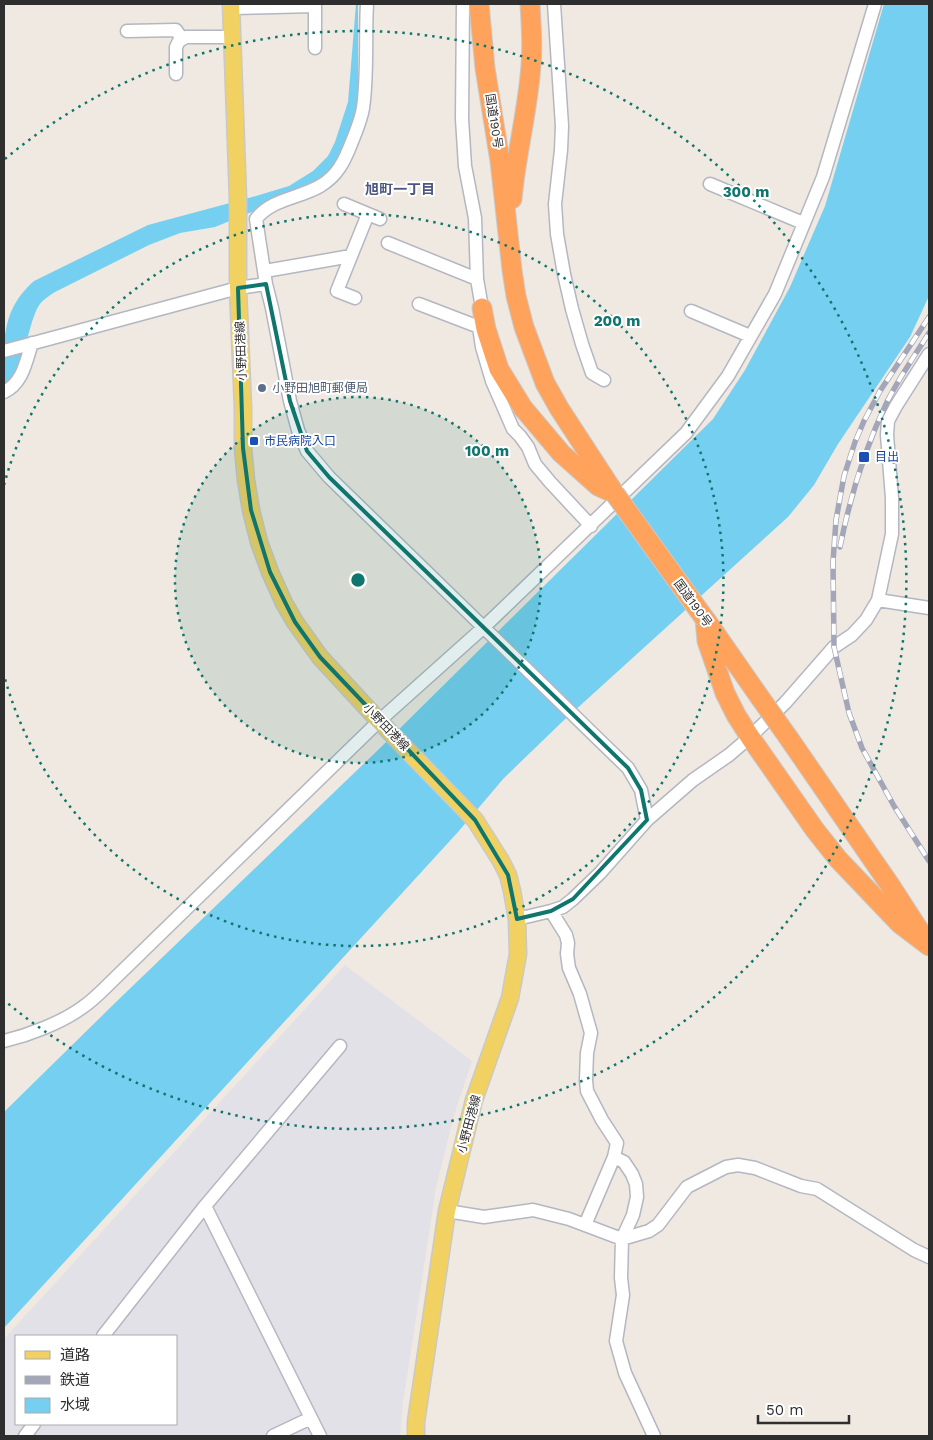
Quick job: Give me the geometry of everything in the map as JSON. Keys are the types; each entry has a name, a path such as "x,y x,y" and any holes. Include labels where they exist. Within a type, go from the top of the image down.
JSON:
{"highway":[{"name":"国道190号","path":"479,4 485,68 500,161 512,270 522,319 532,353 545,383 615,494 788,737 890,885 929,946"},
{"path":"491,4 500,161"},
{"name":"国道190号","path":"509,238 514,175 531,64 530,4"},
{"path":"482,308 486,328 500,369 523,408 561,453 581,472 598,486 615,494"},
{"path":"705,619 706,641 736,715 750,737 838,859 900,924 929,946"}],"main road":[{"name":"小野田港線","path":"231,6 244,456 250,510 259,542 284,603 320,657 383,725 476,820 508,875 517,919 518,954 510,998 474,1100 447,1211 416,1422 416,1436"}],"street":[{"path":"367,4 363,109 357,131 340,168 331,179 318,187 281,201 260,213 256,219 266,284 290,401 298,430 308,451 329,477 628,768 641,790 647,820"},
{"path":"463,4 462,119 465,166 475,218 477,279 482,308 479,327 482,347 492,381 513,429 528,447 535,464 591,526"},
{"path":"554,4 562,126 555,204 557,234 564,274 582,344 592,373 604,380"},
{"path":"4,1041 42,1028 65,1017 82,1007 109,984 383,725 488,631 686,433 728,376 775,294 823,177 875,4"},
{"path":"231,6 315,5 316,48"},
{"path":"127,31 176,30 182,39"},
{"path":"176,74 176,47 178,41 186,37 232,37"},
{"path":"710,184 803,223"},
{"path":"344,204 374,217 351,256 337,291 355,298"},
{"path":"388,243 477,279"},
{"path":"265,271 351,256"},
{"path":"4,351 238,288 266,284"},
{"path":"419,304 479,327"},
{"path":"691,311 750,336"},
{"path":"4,392 16,384 22,373 29,344"},
{"path":"517,919 563,907 573,900 647,820 693,780 729,755 750,737 785,703 834,647 852,635 866,620 878,600 892,534 888,421 929,354"},
{"path":"878,600 929,608"},
{"path":"551,911 566,935 569,968 580,994 591,1033 587,1053 587,1091 602,1120 618,1143 614,1157 585,1225"},
{"path":"104,1335 205,1206 340,1046"},
{"path":"614,1157 624,1162 632,1174 636,1184 637,1197 633,1215 622,1239 621,1278 624,1295 616,1341 625,1373 654,1436"},
{"path":"447,1211 484,1217 533,1210 569,1219 622,1239 648,1231 658,1225 687,1187 726,1167 738,1165 755,1168 802,1186 817,1189 914,1250 929,1257"},
{"path":"205,1206 320,1436"},
{"path":"273,1436 311,1418"},
{"path":"25,1436 33,1425"}],"highlighted area":[{"path":"266,284 290,401 307,451 329,477 628,768 641,790 647,820 573,899 551,911 517,919 508,875 475,820 320,657 295,622 270,572 251,510 243,448 238,288"}],"shaded area":[{"path":"345,965 472,1061 454,1115 436,1188 403,1403 400,1436 4,1436 4,1339"}],"water":[{"path":"356,4 358,4 358,106 351,132 335,168 322,180 259,209 215,227 180,233 149,245 55,292 38,307 16,372 4,385 6,328 15,304 34,281 148,225 289,186 313,171 328,156 335,142 348,102"},
{"path":"884,4 929,4 929,296 910,337 838,444 814,485 788,517 562,722 504,778 458,832 4,1328 4,1112 378,750 713,419 745,370 790,287 825,206"}],"railway":[{"path":"929,317 880,391 855,442 844,476 836,520 833,562 834,647 849,713 862,748 894,806 929,861"},
{"path":"840,547 859,473 879,419 897,384 929,333"}],"place":[{"name":"小野田旭町郵便局","path":"262,388"},
{"name":"市民病院入口","path":"254,441"},
{"name":"目出","path":"864,457"}],"district":[{"name":"旭町一丁目","path":"400,189"}]}
